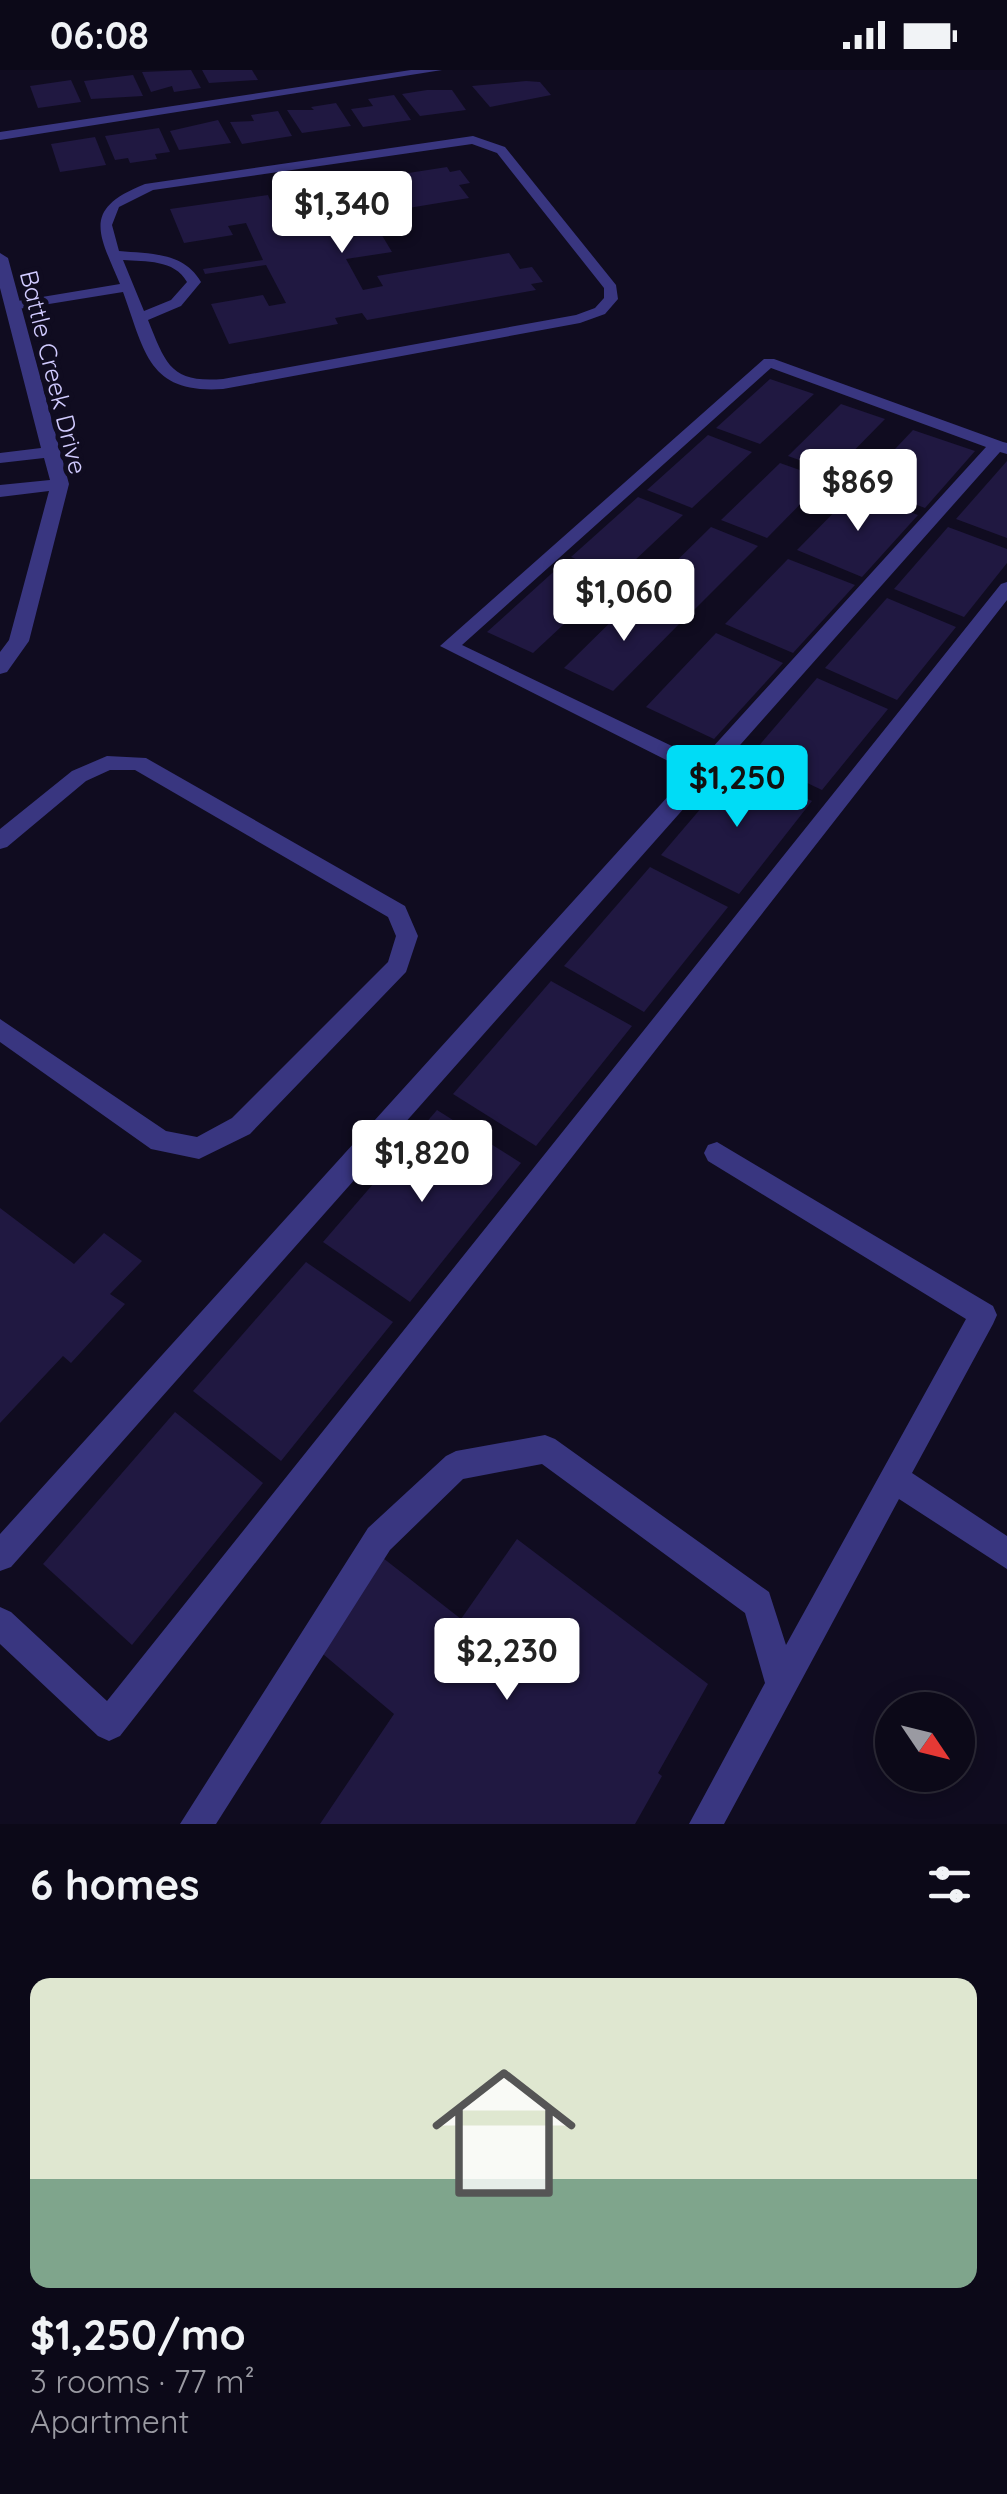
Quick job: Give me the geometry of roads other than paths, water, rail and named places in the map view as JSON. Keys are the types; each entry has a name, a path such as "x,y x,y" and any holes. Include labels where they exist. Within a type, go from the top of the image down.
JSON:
{"street":[{"path":"0,136 436,70"},
{"name":"Battle Creek Drive","path":"0,258 60,484 19,640 0,667"},
{"path":"0,458 50,452"},
{"path":"0,490 60,484"}],"lane":[{"path":"473,140 501,150 611,288 612,300 600,311 580,319 224,384 176,381 163,370 116,255 103,221 108,208 124,195 150,187 473,140"},
{"path":"116,255 163,259 186,268 194,282 176,303 141,318"},
{"path":"12,306 128,287"},
{"path":"0,1556 704,770 1002,447 769,362 449,646 704,770"},
{"path":"0,1623 109,1725 1007,588"},
{"path":"0,841 79,776 107,763 138,763 397,912 408,936 398,966 241,1126 199,1148 160,1141 4,1037"},
{"path":"706,1824 983,1315 717,1153"},
{"path":"197,1824 379,1539 456,1466 545,1449 758,1602 781,1685"},
{"path":"895,1479 1007,1554"}]}
